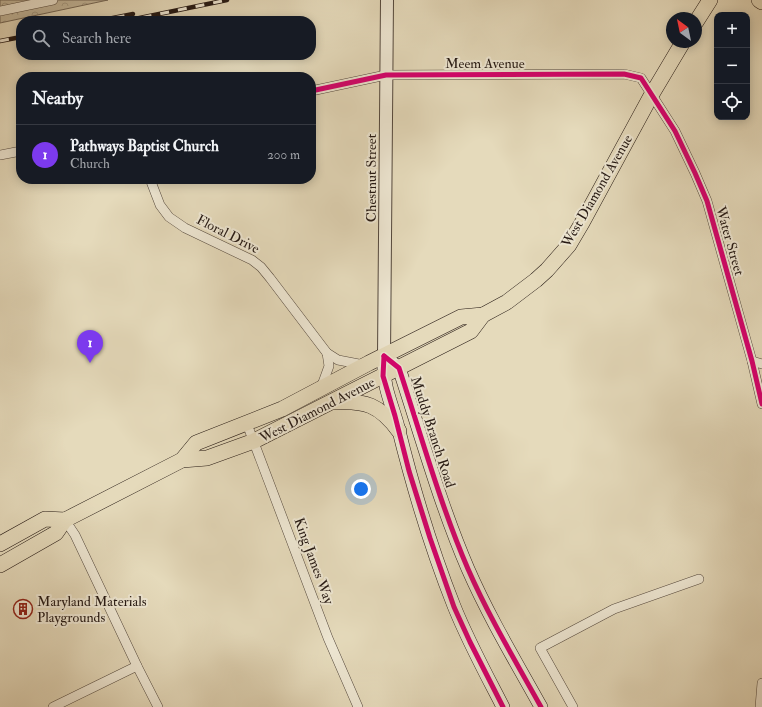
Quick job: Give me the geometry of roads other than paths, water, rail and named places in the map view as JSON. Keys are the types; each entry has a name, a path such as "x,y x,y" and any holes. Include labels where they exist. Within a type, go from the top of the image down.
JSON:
{"main road":[{"path":"702,13 710,0"},
{"name":"West Diamond Avenue","path":"0,544 45,520 65,520 182,460 207,458 254,441 471,331 483,315 528,287 547,270 569,245 652,94 679,48"},
{"name":"West Diamond Avenue","path":"182,460 196,443 282,409 364,365 461,317 483,315"},
{"path":"384,356 383,376 409,471 430,538 454,607 503,707"},
{"name":"Muddy Branch Road","path":"384,356 399,368 444,506 469,570 502,637 541,707"},
{"path":"331,403 349,401 370,405 391,420 399,431"},
{"name":"West Diamond Avenue","path":"0,565 56,533 65,520"}],"street":[{"path":"0,11 53,0"},
{"name":"Chestnut Street","path":"384,356 387,0"},
{"name":"Meem Avenue","path":"316,90 386,75 624,74 641,78 652,94"},
{"name":"Water Street","path":"652,94 675,131 707,201 752,361 762,404"},
{"path":"0,155 16,152"},
{"name":"Floral Drive","path":"152,184 160,205 169,218 185,228 252,260 261,267 327,353 338,360 364,365"},
{"path":"320,389 328,366 327,353"},
{"path":"752,361 762,364"},
{"name":"King James Way","path":"247,424 328,638 358,707"},
{"path":"65,520 75,535 158,707"},
{"path":"573,707 540,648 614,609 699,579"},
{"path":"53,707 137,666"},
{"path":"760,707 762,683"}],"railway":[{"path":"149,16 227,0"},
{"path":"123,16 133,14"},
{"path":"0,41 16,38"}],"place":[{"name":"Pathways Baptist Church","path":"90,363"},
{"name":"Maryland Materials Playgrounds","path":"23,609"}]}
